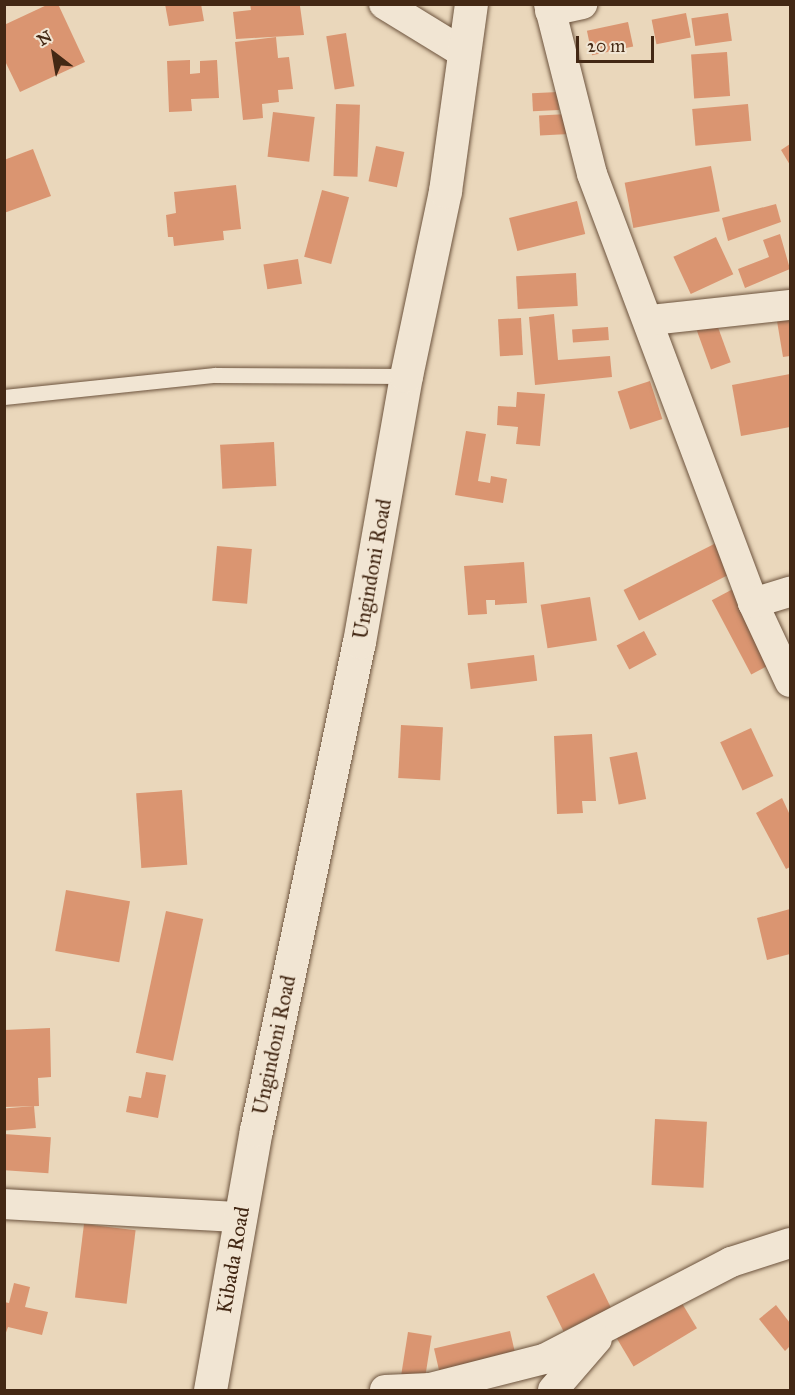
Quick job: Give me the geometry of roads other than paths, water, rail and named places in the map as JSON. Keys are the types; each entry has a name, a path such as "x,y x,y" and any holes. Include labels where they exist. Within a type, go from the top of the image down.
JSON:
{"main road":[{"name":"Ungindoni Road","path":"256,1130 359,642 406,376 445,191 471,4"},
{"name":"Kibada Road","path":"210,1390 256,1130"}],"street":[{"path":"384,4 464,53"},
{"path":"582,4 550,8 592,174 651,320 753,603 790,682"},
{"path":"651,320 790,305"},
{"path":"753,603 790,592"},
{"path":"4,1204 240,1217"},
{"path":"385,1390 430,1388 544,1359 602,1332 731,1262 790,1243"},
{"path":"553,1390 602,1332"}],"lane":[{"path":"4,397 215,375 406,376"}]}
